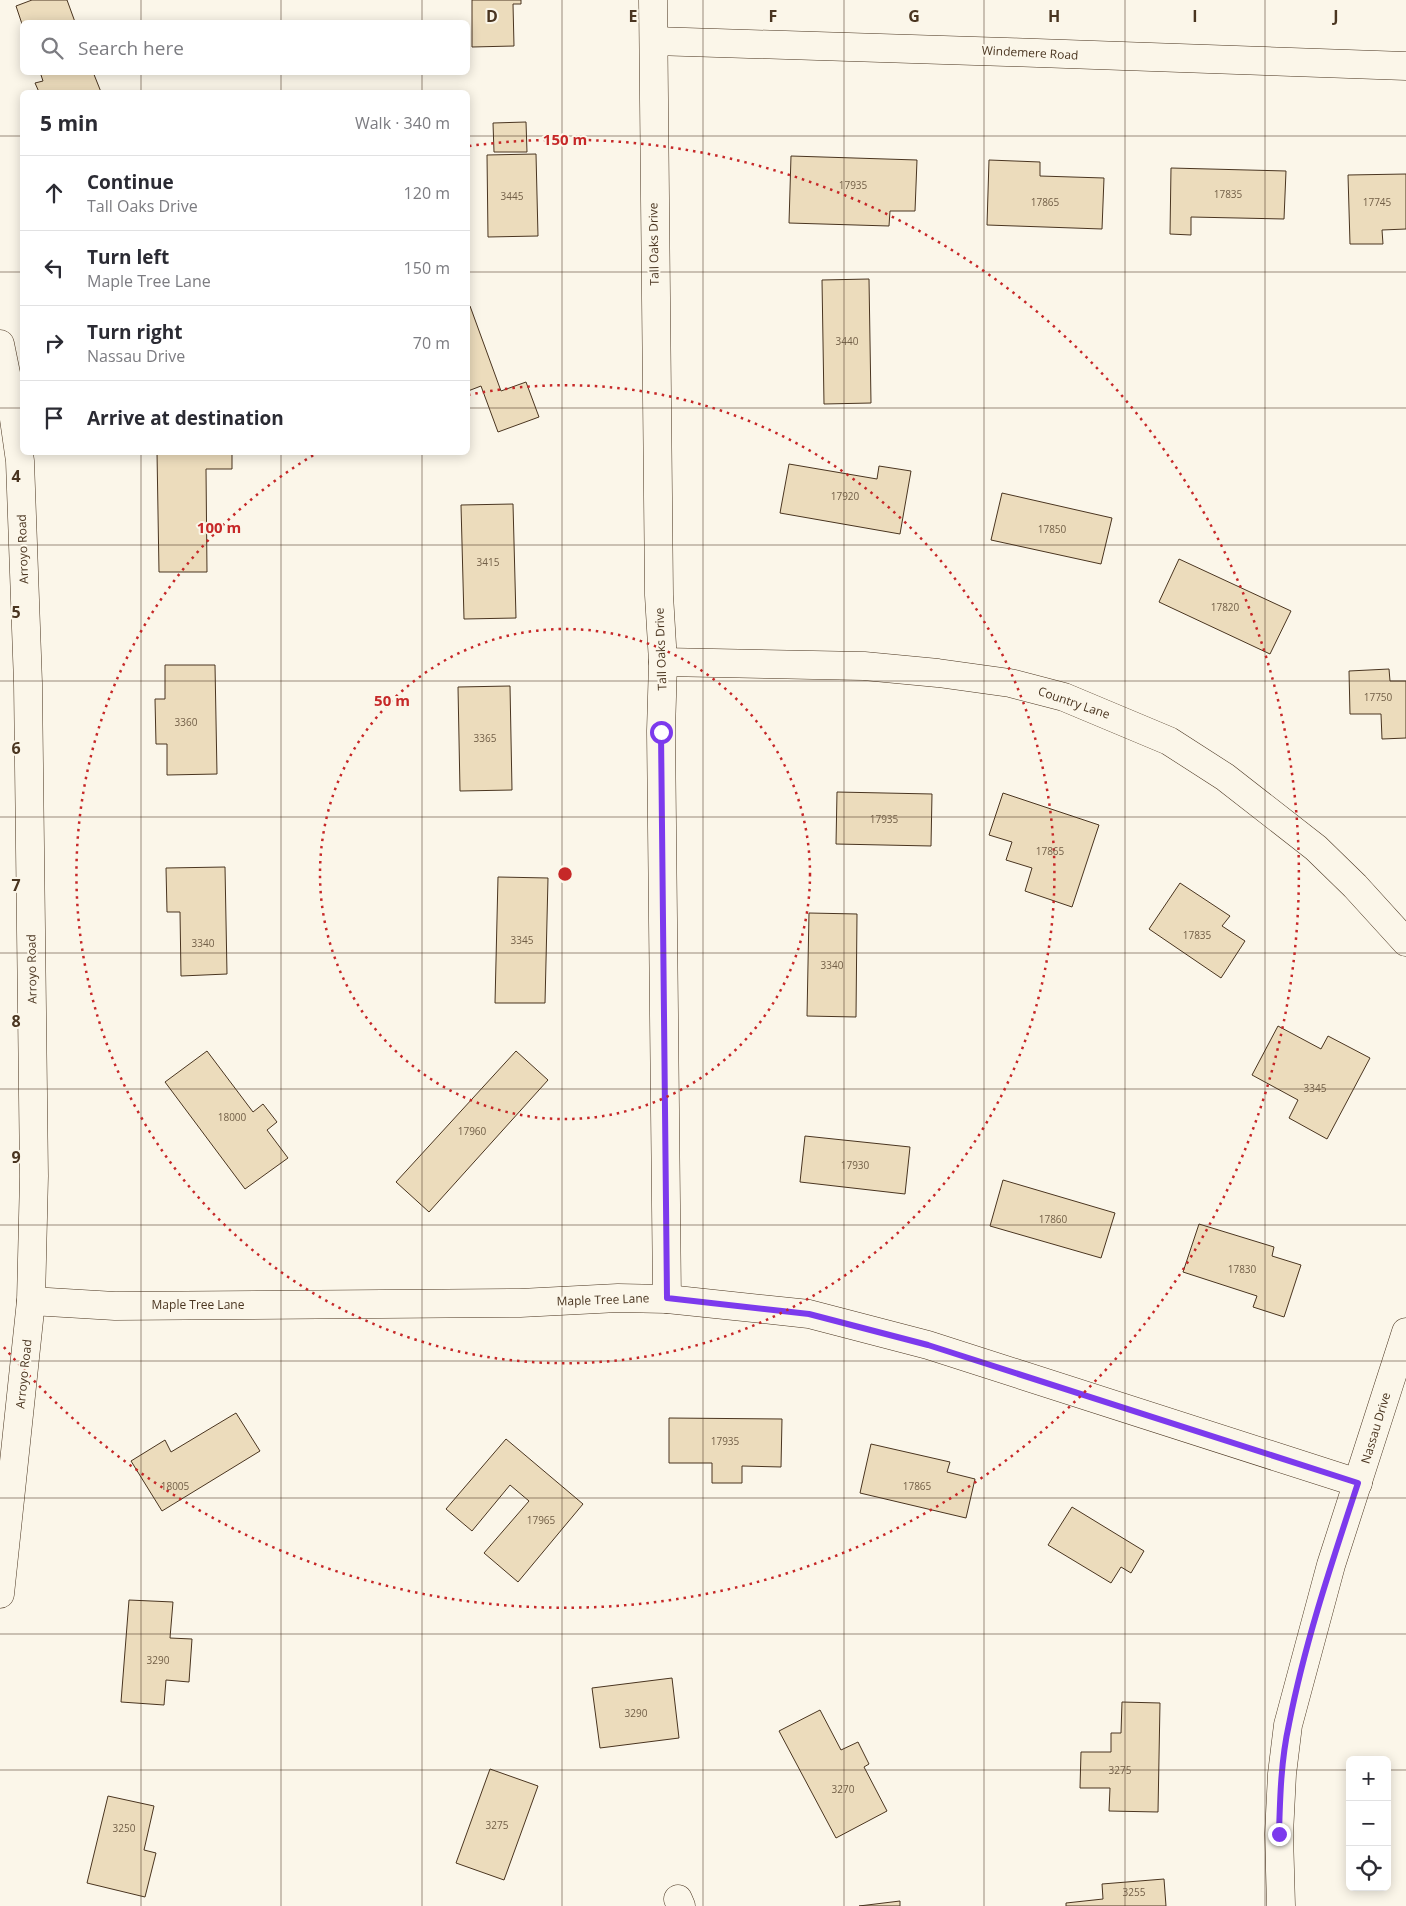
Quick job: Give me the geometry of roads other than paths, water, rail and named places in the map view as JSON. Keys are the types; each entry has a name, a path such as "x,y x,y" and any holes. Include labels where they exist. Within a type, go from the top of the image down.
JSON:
{"street":[{"name":"Tall Oaks Drive","path":"653,0 659,595 663,662 661,732 667,1298"},
{"name":"Windemere Road","path":"654,41 935,48 1104,56 1406,66"},
{"name":"Arroyo Road","path":"0,344 12,398 20,461 28,673 34,1176 31,1301 0,1594"},
{"name":"Country Lane","path":"663,662 873,667 938,673 1010,683 1064,697 1169,741 1225,777 1316,848 1355,886 1406,942"},
{"name":"Maple Tree Lane","path":"31,1301 116,1306 520,1303 618,1298 667,1298 809,1314 928,1345 1358,1483"},
{"name":"Nassau Drive","path":"1281,1906 1279,1834 1282,1774 1288,1725 1331,1565 1406,1332"}]}
